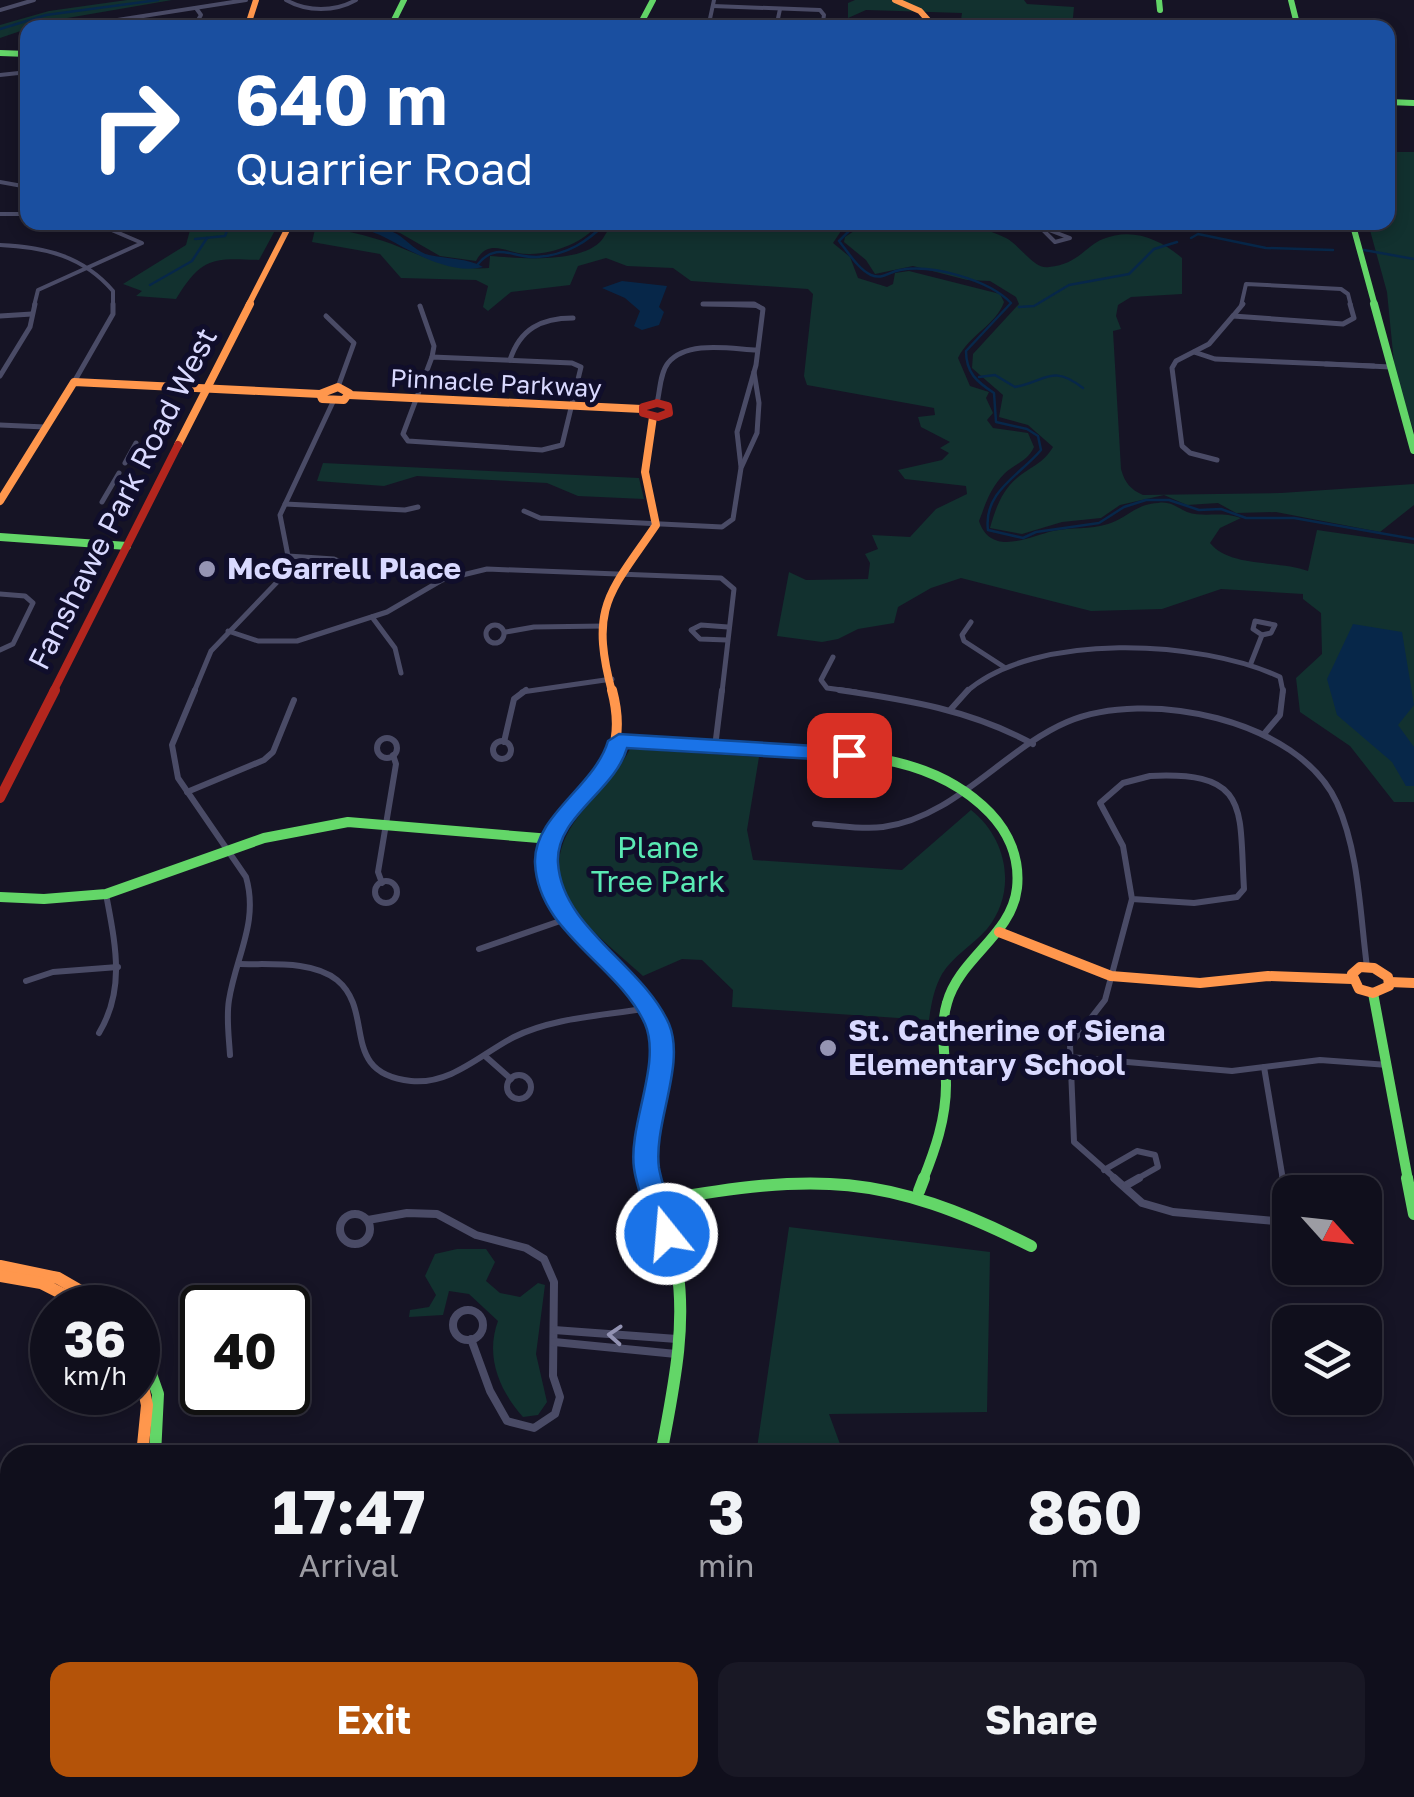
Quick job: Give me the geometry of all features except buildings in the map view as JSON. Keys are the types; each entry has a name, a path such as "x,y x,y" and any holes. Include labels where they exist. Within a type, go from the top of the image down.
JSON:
{"street":[{"path":"0,10 34,0"},
{"path":"115,20 246,0"},
{"path":"286,0 294,6 343,7 356,0"},
{"path":"756,8 758,0"},
{"path":"895,0 928,20"},
{"path":"714,3 822,11 822,20"},
{"path":"195,7 201,15 198,20"},
{"path":"778,20 780,8"},
{"path":"0,376 22,342 34,296 42,286 142,243 117,230"},
{"name":"Fanshawe Park Road West","path":"0,798 287,230"},
{"path":"1044,230 1055,230 1069,236 1069,240 1055,242 1044,230"},
{"path":"1354,230 1414,450"},
{"path":"0,245 53,252 90,266 113,290 115,306 74,382 0,501"},
{"path":"1216,460 1190,453 1182,446 1172,368 1197,351 1233,316 1245,302 1246,284 1342,290 1348,294 1354,318 1343,324 1233,316"},
{"path":"703,304 754,304 763,309 754,372 736,442 741,468"},
{"path":"420,306 434,346 403,434 408,441 542,450 562,445 582,367 572,363 432,357"},
{"path":"0,316 32,314"},
{"path":"326,316 354,343 338,387"},
{"path":"510,360 522,333 551,318 572,318"},
{"path":"657,403 665,367 680,356 707,349 757,350"},
{"path":"1197,351 1215,359 1391,367"},
{"path":"524,511 540,518 706,528 728,524 733,519 741,468 757,432 759,403 754,372"},
{"path":"74,382 320,394 338,387 349,395 333,402 322,400 320,394"},
{"name":"Pinnacle Parkway","path":"349,395 642,409"},
{"path":"230,1055 228,1002 254,912 253,894 187,792 172,761 172,746 204,663 228,631 275,588 288,556 280,514 333,402"},
{"path":"642,409 657,403"},
{"path":"653,417 670,411 657,403"},
{"path":"642,409 653,417"},
{"path":"653,417 645,472 656,525 617,577 604,607 621,724 619,741 613,761 599,781 550,839 546,862 552,891 566,919 650,1008 659,1027 662,1049 646,1167 676,1264 676,1354 662,1445"},
{"path":"0,425 45,427"},
{"path":"125,463 136,443"},
{"path":"102,502 119,472"},
{"path":"284,504 404,510 418,506"},
{"path":"0,538 127,546"},
{"path":"288,556 334,559 350,566"},
{"path":"228,631 248,639 287,642 372,617 442,580 472,571 617,577 678,574 726,580 734,589 715,747"},
{"path":"0,594 25,596 33,603 13,644 0,650"},
{"path":"372,617 395,648 401,674"},
{"path":"971,622 962,636 964,642 986,652 1004,667"},
{"path":"727,640 700,639 691,634 701,624 728,627"},
{"path":"506,632 534,627 604,626"},
{"path":"1251,663 1262,635"},
{"path":"951,709 963,692 1004,667 1067,652 1133,650 1251,663 1280,677 1286,699 1281,716 1264,734"},
{"path":"833,658 820,680 826,688 910,698 951,709 995,723 1033,744"},
{"path":"504,742 514,699 524,690 612,680"},
{"path":"187,792 264,760 272,752 294,700"},
{"path":"815,824 890,827 963,789 1065,723 1114,710 1207,716 1264,734 1308,762 1337,802 1367,966"},
{"path":"619,741 892,760 963,789 999,823 1017,863 1014,903 999,932 971,960 948,996 946,1105 938,1144 919,1191"},
{"path":"382,884 378,872 396,764 393,755"},
{"path":"1132,899 1194,902 1237,897 1244,889 1237,803 1226,789 1173,774 1147,776 1125,781 1100,803 1123,846 1132,899 1104,1000 1070,1045 1074,1142 1142,1203 1173,1212 1276,1220 1284,1217 1288,1208 1264,1067"},
{"path":"0,897 44,900 106,894 227,850 311,826 387,823 550,839"},
{"path":"98,1033 112,1016 118,968 106,894"},
{"path":"479,949 566,919"},
{"path":"999,932 1111,976 1200,984 1268,976 1352,980 1359,989 1373,993 1386,990 1390,982"},
{"path":"240,964 282,966 334,978 346,990 363,1052 372,1068 390,1078 439,1080 529,1031 650,1008"},
{"path":"1352,980 1355,970 1367,966 1385,973 1390,982"},
{"path":"26,981 53,972 118,968"},
{"path":"1390,982 1414,983"},
{"path":"1373,993 1414,1214"},
{"path":"485,1056 511,1079"},
{"path":"1069,1057 1232,1071 1320,1060 1389,1065"},
{"path":"1104,1170 1137,1151 1155,1155 1158,1168 1125,1186"},
{"path":"657,1201 776,1180 835,1176 919,1191 978,1215 1031,1246"},
{"path":"368,1220 370,1232 363,1240 352,1242 340,1236 340,1224 348,1218 438,1214 481,1237 515,1242 538,1252 552,1273 553,1376 559,1405 551,1418 526,1428 507,1421 472,1339"},
{"path":"0,1266 46,1273 76,1285"},
{"path":"0,1276 44,1285"},
{"path":"476,1312 484,1319 484,1328 472,1339 461,1338 451,1329 452,1320 460,1313 476,1312"},
{"path":"554,1330 676,1339"},
{"path":"554,1342 676,1354"},
{"path":"143,1445 146,1415"},
{"path":"158,1445 160,1415"}],"green space":[{"path":"127,0 172,0 56,20 20,20 20,31 0,38 0,25 49,11"},
{"path":"1024,0 1027,4 1074,7 1073,20 961,20 962,13 866,10 848,18 848,3"},
{"path":"1395,152 1414,152 1414,432 1395,373 1387,292 1370,230 1395,230"},
{"path":"190,230 275,230 259,260 210,263 193,275 176,299 136,296 142,291 123,284 186,245"},
{"path":"315,230 338,230 451,265 489,268 490,256 562,257 600,242 609,230 842,230 833,243 850,257 858,278 887,287 893,284 895,273 909,271 1000,294 1004,302 1000,310 958,358 970,386 989,392 986,398 993,413 987,420 993,428 1028,433 1034,447 1005,473 989,496 979,521 992,539 1011,542 1060,530 1101,526 1143,506 1162,503 1193,514 1241,518 1220,528 1210,543 1242,560 1308,571 1317,530 1414,544 1414,802 1394,802 1350,746 1300,712 1296,678 1322,654 1321,613 1303,599 1303,594 1221,589 1162,609 1091,611 961,578 931,588 898,607 894,623 858,629 822,642 777,636 789,572 806,580 868,579 870,563 865,554 878,549 872,535 910,537 936,509 967,494 966,486 905,479 898,470 942,460 949,453 940,448 950,442 921,427 918,417 935,415 934,408 807,385 804,376 813,294 808,289 691,281 673,268 627,266 606,258 578,266 570,285 511,292 488,311 483,307 488,286 476,280 401,278 380,254 312,242"},
{"path":"390,230 592,230 560,249 522,254 493,248 476,261 440,256"},
{"path":"856,230 985,230 1006,238 1043,267 1075,259 1097,242 1114,236 1135,235 1155,240 1182,258 1182,294 1131,297 1118,305 1116,316 1121,329 1113,331 1121,469 1129,485 1143,495 1281,493 1414,484 1414,505 1380,532 1276,512 1236,513 1218,503 1187,505 1164,495 1120,505 1101,518 1062,522 1022,534 990,528 1007,488 1053,447 1028,425 999,417 1003,395 972,368 973,354 1019,304 1016,297 990,281 967,280 913,266 875,274 866,260 844,242"},
{"path":"323,463 639,478 644,499 578,496 547,483 417,476 384,486 317,481"},
{"name":"Plane Tree Park","path":"630,749 759,757 747,830 753,860 902,870 971,810 993,835 1000,850 1003,898 987,929 942,974 929,1020 732,1007 733,990 702,960 682,959 643,976 606,943 573,907 563,887 559,866 563,842 578,817"},
{"path":"789,1227 990,1252 987,1412 829,1414 840,1445 757,1445"},
{"path":"486,1249 495,1262 486,1281 500,1293 520,1297 538,1283 545,1285 536,1354 547,1402 538,1415 523,1417 507,1396 494,1360 498,1321 469,1294 449,1291 443,1315 409,1317 410,1310 429,1307 436,1295 425,1276 435,1254"}],"water":[{"path":"363,230 387,230 425,254 483,267 446,265"},
{"path":"622,281 667,286 659,307 664,312 659,325 642,330 634,326 640,311 625,298 602,288"},
{"path":"1353,624 1402,632 1414,705 1398,725 1414,747 1414,786 1406,786 1392,762 1337,715 1327,679"}],"waterway":[{"path":"30,20 158,0"},
{"path":"0,29 20,23"},
{"path":"195,239 225,236 227,230"},
{"path":"478,264 498,252 528,257 558,254 597,230"},
{"path":"850,230 839,241 871,275 928,269 975,281 1011,303 966,351 968,365 982,385 994,393 996,422 1027,429 1038,436 1041,450 997,495 991,505 988,530 1023,538 1036,532 1099,523 1124,507 1146,500 1169,500 1199,510 1221,509 1246,518 1294,518 1414,539"},
{"path":"1191,238 1198,234 1266,248 1333,250"},
{"path":"150,285 192,261 207,238"},
{"path":"1019,307 1034,306 1069,285 1129,274 1154,249 1177,242"},
{"path":"1364,250 1414,259"},
{"path":"979,377 995,375 1015,387 1056,376 1083,388"}],"traffic: fast":[{"path":"394,20 404,0"},
{"path":"644,20 653,0"},
{"path":"1159,0 1160,10"},
{"path":"1291,0 1296,20"},
{"path":"0,53 20,54"},
{"path":"1395,102 1414,103"},
{"path":"1354,230 1414,450"},
{"path":"0,537 127,546"},
{"path":"619,741 839,753 892,760 938,776 961,789 998,822 1011,842 1017,865 1017,890 1005,920 964,970 948,998 944,1022 945,1108 937,1145 919,1191"},
{"path":"576,805 552,839 546,868 554,896 571,921 640,996 661,1040 660,1076 646,1165 651,1191 670,1241 680,1290 676,1361 663,1445"},
{"path":"0,897 44,899 106,894 264,838 348,822 551,839"},
{"path":"1373,993 1414,1214"},
{"path":"657,1201 763,1184 849,1183 933,1201 1031,1246"},
{"path":"156,1445 159,1415"}],"traffic: slow":[{"path":"250,20 256,0"},
{"path":"895,0 920,11 928,20"},
{"path":"178,445 287,230"},
{"path":"0,501 74,382 320,394 338,387 349,393 344,400 322,399 320,394"},
{"path":"349,395 642,409"},
{"path":"576,805 601,776 615,751 619,729 605,666 604,611 618,576 656,525 645,472 653,417"},
{"path":"999,932 1111,976 1200,983 1268,976 1352,979"},
{"path":"1360,967 1374,968 1388,977 1389,986 1373,993 1359,989 1352,974 1360,967"},
{"path":"1390,982 1414,983"},
{"path":"0,1266 58,1278 70,1285"},
{"path":"0,1276 45,1285"},
{"path":"143,1445 146,1415"}],"traffic: jam":[{"path":"657,403 668,406 669,413 658,417 643,413 643,407 657,403"},
{"path":"0,798 178,445"}],"place":[{"name":"McGarrell Place","path":"207,569"},
{"name":"St. Catherine of Siena Elementary School","path":"828,1048"}],"route":[{"path":"667,1234 646,1167 662,1049 659,1027 633,986 583,938 556,905 546,862 550,839 599,781 613,761 619,741 849,755"}]}
